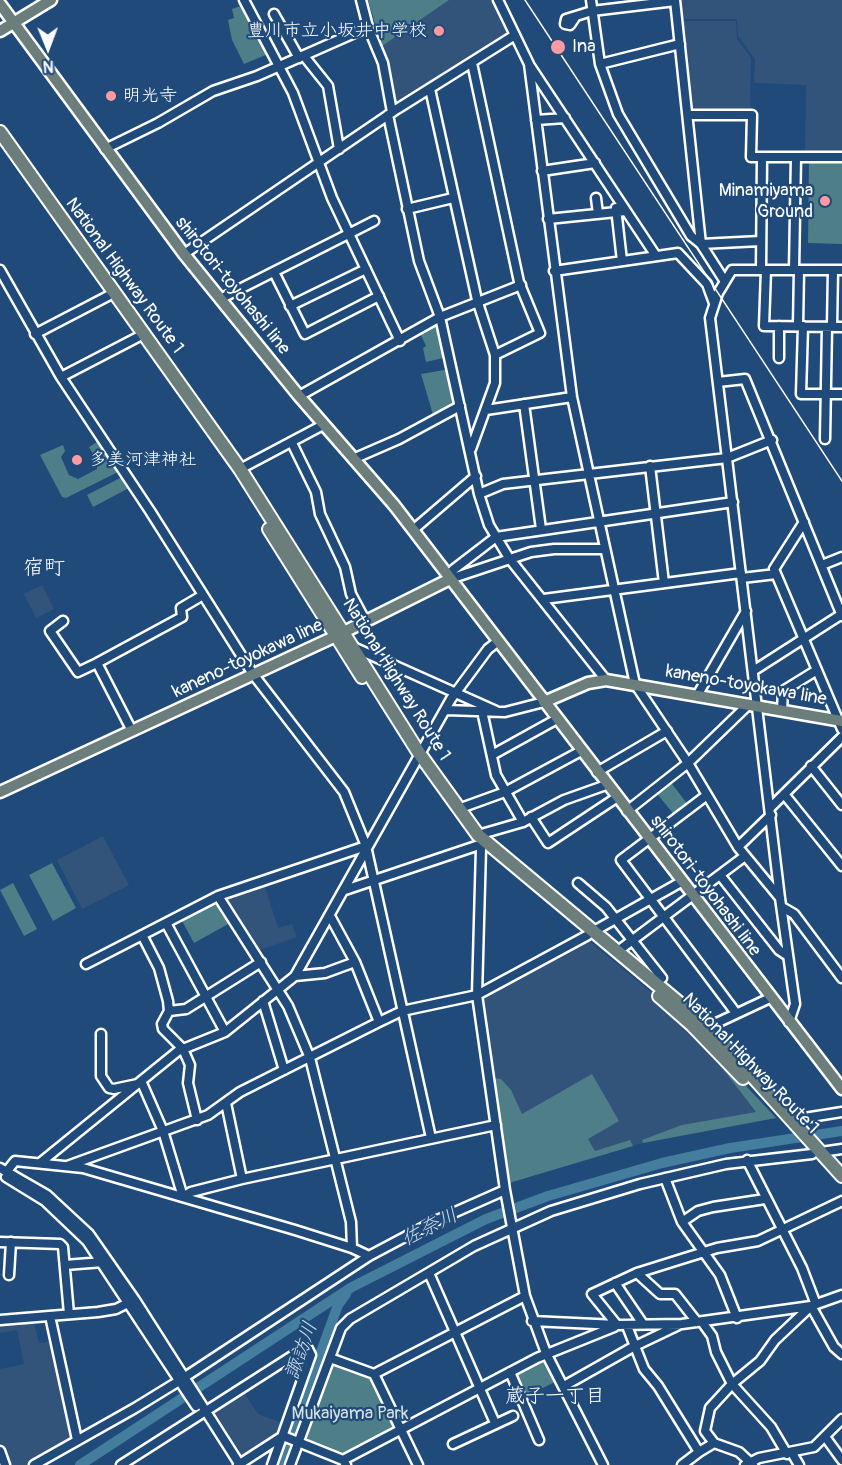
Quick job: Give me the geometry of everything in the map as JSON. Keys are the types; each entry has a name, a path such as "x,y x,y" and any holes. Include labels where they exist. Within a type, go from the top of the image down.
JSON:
{"highway":[{"name":"National Highway Route 1","path":"0,132 240,469 340,634 353,647 449,810 479,842 591,933 692,1025 788,1122"},
{"name":"National Highway Route 1","path":"0,145 231,470 418,756 458,809 479,842"},
{"name":"National Highway Route 1","path":"591,933 618,951 708,1026 842,1186"},
{"name":"National Highway Route 1","path":"816,1153 842,1176"}],"main road":[{"path":"0,31 51,0"},
{"name":"shirotori-toyohashi line","path":"0,4 184,254 323,425 452,575"},
{"path":"452,575 497,642 544,702"},
{"name":"kaneno-toyokawa line","path":"0,792 366,622 452,575"},
{"name":"kaneno-toyokawa line","path":"544,702 588,683 606,680 753,704 840,723"},
{"name":"shirotori-toyohashi line","path":"544,702 842,1089"}],"street":[{"path":"244,0 280,66 319,164 400,341"},
{"path":"361,0 368,27 383,63 407,208 419,261 440,317 479,494 489,525 509,558 544,599 606,680"},
{"path":"498,0 529,64 615,194 622,211 656,256"},
{"path":"591,0 600,64 618,114 691,236 701,244 724,280"},
{"path":"576,16 592,11 675,0 701,244"},
{"path":"274,14 302,57 328,86 339,149"},
{"path":"105,149 158,123 213,91 229,88 368,27"},
{"path":"184,254 390,114 514,35"},
{"path":"600,64 680,44"},
{"path":"472,63 520,285 539,336 495,355"},
{"path":"529,64 572,397 635,684 668,731 738,847 780,898"},
{"path":"430,89 477,300 495,355 495,383 471,450"},
{"path":"688,115 752,115 751,157 842,157"},
{"path":"536,120 565,118"},
{"path":"762,157 760,242 764,326 842,327"},
{"path":"795,157 796,270 801,394 842,394"},
{"path":"542,171 595,164"},
{"path":"407,208 453,198"},
{"path":"596,198 598,214"},
{"path":"548,219 622,211"},
{"path":"622,211 622,261"},
{"path":"220,299 374,221"},
{"path":"701,244 760,242"},
{"path":"554,270 678,253 707,284 714,303"},
{"path":"290,306 366,269"},
{"path":"0,270 61,377 253,674 344,792 366,846 372,882 430,1138"},
{"path":"789,1022 795,1004 780,898 771,811 753,704 753,671 710,318 724,280 732,270 837,270 829,327 825,439"},
{"path":"274,272 305,334 379,296"},
{"path":"299,396 327,378 400,341 440,317 477,300 520,285"},
{"path":"35,334 108,296"},
{"path":"779,326 779,358"},
{"path":"61,377 138,337"},
{"path":"718,382 746,378 842,615 753,671"},
{"path":"486,410 572,397"},
{"path":"524,404 541,529"},
{"path":"353,459 399,439 460,406"},
{"path":"240,469 323,425"},
{"path":"479,494 503,484 727,458 772,440"},
{"path":"292,443 316,492 320,514 345,567 351,594 366,622"},
{"path":"650,466 664,583"},
{"path":"413,530 476,477"},
{"path":"452,575 496,537 598,520 733,502"},
{"path":"804,522 774,569 840,723"},
{"path":"452,575 509,558 554,549 604,549"},
{"path":"822,565 842,557"},
{"path":"544,599 664,583 776,574"},
{"path":"63,621 50,631 78,672 182,617 181,608 202,595"},
{"path":"698,694 746,611"},
{"path":"40,1163 183,1049 225,1032 294,976 345,890 366,846 455,692 488,649 497,642"},
{"path":"353,647 496,711"},
{"path":"97,663 132,731"},
{"path":"782,710 783,691 817,670"},
{"path":"446,710 514,710 544,702"},
{"path":"627,811 688,763 753,704"},
{"path":"482,711 496,774 522,822"},
{"path":"492,755 557,719"},
{"path":"597,772 668,731"},
{"path":"738,847 784,794 842,737"},
{"path":"458,809 505,792 581,751"},
{"path":"811,766 842,805"},
{"path":"345,890 479,842 564,801 606,785"},
{"path":"784,794 842,866"},
{"path":"707,795 621,860 736,1013"},
{"path":"531,817 548,843 616,798"},
{"path":"479,842 477,996 506,1192 525,1296 546,1353 603,1465"},
{"path":"86,964 218,896 366,846"},
{"path":"618,951 745,856"},
{"path":"720,875 779,950 788,956"},
{"path":"67,1166 196,1120 240,1092 402,1011 477,996 681,882"},
{"path":"578,883 617,918 662,978"},
{"path":"218,896 288,1006 310,1058 351,1222 352,1248"},
{"path":"782,908 794,914 840,972"},
{"path":"330,916 355,962 380,1022"},
{"path":"166,923 225,1032"},
{"path":"142,935 159,968 169,1011 162,1024 163,1029 183,1049 190,1065 188,1083 196,1120"},
{"path":"169,1011 186,1009 261,962"},
{"path":"294,976 326,973 355,962"},
{"path":"708,1026 770,998"},
{"path":"263,1001 284,1070"},
{"path":"101,1034 100,1076 109,1088 142,1083"},
{"path":"142,1083 163,1131 183,1197"},
{"path":"225,1103 242,1179"},
{"path":"788,1122 842,1113"},
{"path":"183,1197 191,1191 242,1179 496,1125"},
{"path":"290,1465 296,1441 341,1328 346,1322 512,1225 551,1211 665,1178 747,1160 842,1149"},
{"path":"747,1160 781,1231 802,1268 813,1304 834,1347 842,1354"},
{"path":"2,1171 15,1161 67,1166 118,1177 352,1248 369,1256"},
{"path":"2,1171 45,1201 66,1220 132,1301"},
{"path":"2,1171 47,1196 83,1228 238,1465 283,1436"},
{"path":"665,1178 681,1222 720,1275 737,1318"},
{"path":"34,1465 183,1381 369,1256 455,1212 506,1192"},
{"path":"681,1222 706,1209 765,1199"},
{"path":"617,1326 591,1294 638,1273 705,1252 758,1241 842,1201"},
{"path":"0,1242 60,1244 63,1247 69,1314"},
{"path":"9,1275 11,1242"},
{"path":"65,1266 103,1263"},
{"path":"429,1273 495,1424"},
{"path":"638,1273 660,1294 675,1294 712,1336 716,1352 732,1384 771,1427 799,1465"},
{"path":"615,1283 643,1324"},
{"path":"532,1320 617,1326 682,1324 737,1318 813,1304 842,1295"},
{"path":"374,1374 525,1296"},
{"path":"0,1320 116,1309 132,1301"},
{"path":"813,1304 775,1340 760,1361 732,1384 710,1408 705,1431 714,1443 739,1452 750,1464 814,1447 826,1438 842,1419"},
{"path":"50,1316 77,1440"},
{"path":"564,1386 633,1347 682,1324"},
{"path":"283,1436 344,1462 546,1353 617,1326"},
{"path":"627,1326 633,1347 644,1369 658,1386 699,1452"},
{"path":"121,1465 134,1462 202,1410 305,1348 310,1355 272,1465"},
{"path":"330,1358 374,1374 418,1465"},
{"path":"510,1372 539,1440"},
{"path":"453,1444 513,1416"},
{"path":"826,1438 842,1460"},
{"path":"682,1465 714,1443"},
{"path":"0,1451 5,1465"}],"shaded area":[{"path":"365,0 493,0 508,33 394,104 386,58 372,32"},
{"path":"678,0 842,0 842,153 805,152 806,85 754,83 755,59 738,36 737,19 680,19"},
{"path":"681,21 736,21 737,39 751,58 750,112 691,111"},
{"path":"42,585 54,609 36,618 24,594"},
{"path":"103,836 129,885 82,909 57,860"},
{"path":"264,884 278,928 292,924 297,937 257,951 224,897"},
{"path":"586,938 683,1019 777,1118 730,1125 635,1145 509,1183 481,996"},
{"path":"34,1322 39,1343 53,1341 74,1439 27,1465 7,1465 0,1442 0,1369 24,1364 17,1330 0,1333 0,1324"},
{"path":"242,1390 258,1414 285,1424 281,1434 244,1458 213,1410"}],"green space":[{"path":"368,0 449,0 382,46"},
{"path":"241,6 268,54 244,64 232,40 228,20 234,18 232,9"},
{"name":"Minamiyama Ground","path":"809,159 842,160 842,244 808,243"},
{"path":"437,321 446,351 442,353 443,358 426,362 423,348 426,346 419,331"},
{"path":"450,369 457,404 434,418 421,374"},
{"path":"99,441 118,472 66,498 62,497 40,455 63,445 65,451 61,457 69,475 78,479 97,469 97,462 89,447"},
{"path":"122,477 129,488 93,507 87,495"},
{"path":"669,780 689,806 675,816 655,791"},
{"path":"52,863 76,908 53,921 29,875"},
{"path":"13,883 37,929 24,936 0,890"},
{"path":"214,902 230,923 194,943 181,919"},
{"path":"694,1031 776,1118 643,1143 642,1140 682,1125 756,1112"},
{"path":"592,1074 619,1121 588,1139 595,1151 630,1140 633,1146 509,1183 493,1078 501,1079 511,1090 522,1114"},
{"path":"542,1360 546,1362 555,1382 524,1397 515,1374"},
{"name":"Mukaiyama Park","path":"335,1363 371,1376 396,1427 345,1455 306,1441"}],"waterway":[{"name":"佐奈川","path":"80,1465 352,1287 486,1219 548,1196 662,1163 730,1148 842,1131"},
{"name":"諏訪川","path":"280,1465 338,1305 346,1294"}],"railway":[{"path":"525,0 842,481"}],"place":[{"name":"豊川市立小坂井中学校","path":"439,31"},
{"name":"Ina","path":"558,47"},
{"name":"明光寺","path":"111,96"},
{"name":"Minamiyama Ground","path":"825,201"},
{"name":"多美河津神社","path":"77,460"}],"district":[{"name":"宿町","path":"44,569"},
{"name":"蔵子一丁目","path":"555,1397"}]}
